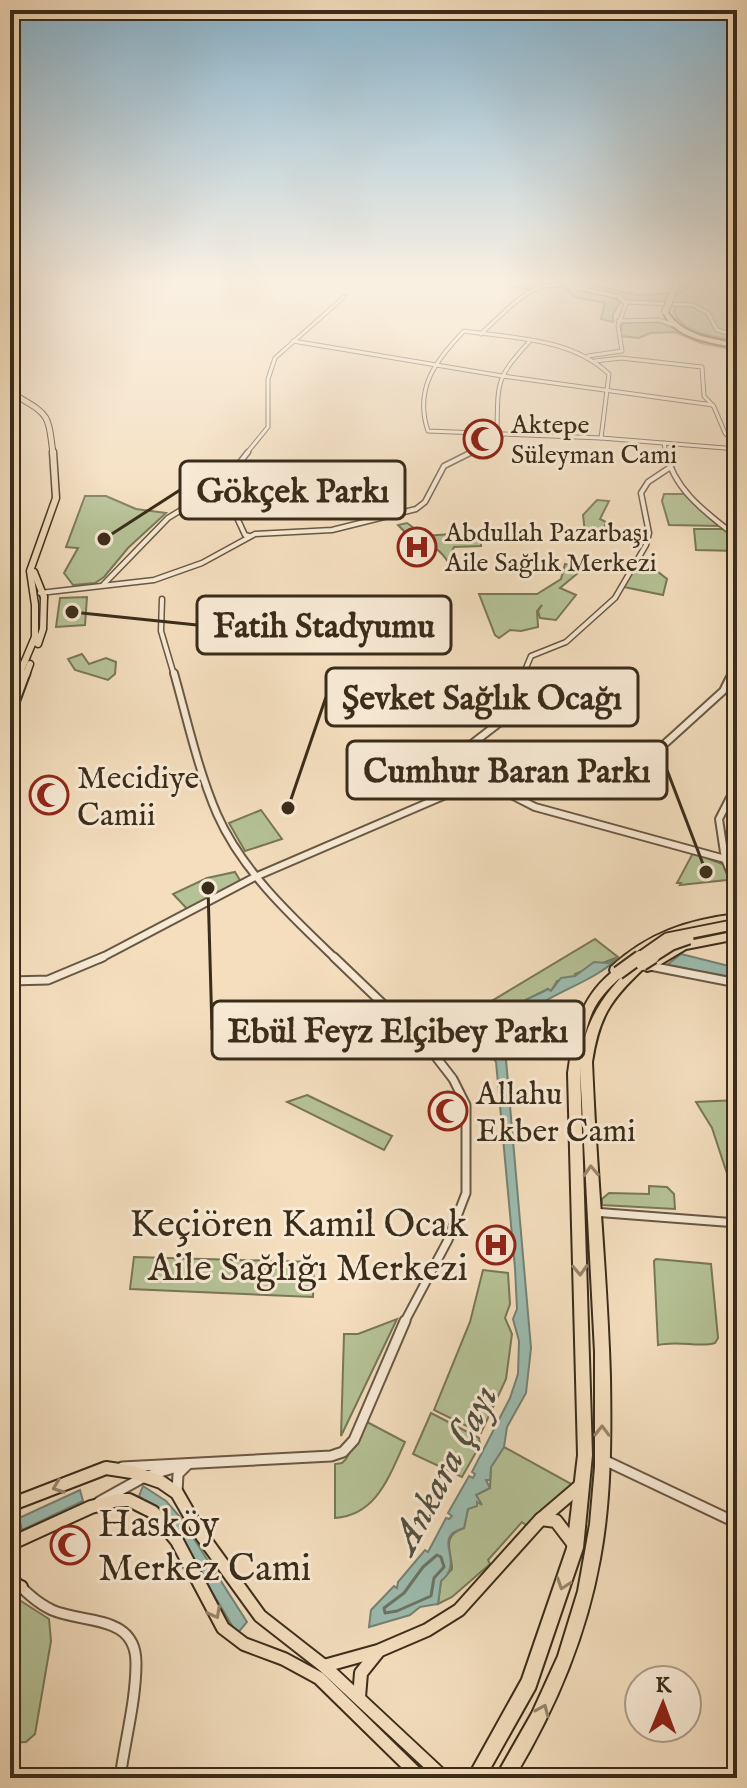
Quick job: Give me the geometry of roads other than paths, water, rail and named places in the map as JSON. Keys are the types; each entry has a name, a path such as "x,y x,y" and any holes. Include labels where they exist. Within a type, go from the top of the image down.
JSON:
{"highway":[{"path":"504,1778 536,1725 571,1640 597,1525 602,1401 587,1089 588,1047 597,1013 625,960 662,935 722,919 736,927"},
{"path":"722,919 733,927 733,934 736,927"},
{"path":"617,975 736,927"},
{"path":"649,964 686,939 736,927"},
{"path":"476,1778 529,1683 575,1548 585,1455 574,1073 582,1018 598,991 667,938 736,927"}],"main road":[{"path":"10,389 45,413 49,420 57,481 56,498 30,571 40,596 43,629 10,716"},
{"path":"10,1505 106,1468 161,1482 177,1493 215,1556 260,1616 324,1666 444,1778"},
{"path":"324,1666 378,1651 427,1630 459,1610 540,1520 582,1484"},
{"path":"10,1544 91,1507 129,1500 153,1512 177,1541 223,1628 244,1644 284,1659 319,1678 421,1778"},
{"path":"540,1520 556,1521 570,1536 575,1548"},
{"path":"359,1698 361,1673 378,1651"}],"street":[{"path":"103,585 168,518 222,485 265,432 270,409 268,379 272,364"},
{"path":"430,364 713,405"},
{"path":"497,435 495,396 502,376 511,364"},
{"path":"599,364 609,374 601,438"},
{"path":"679,364 702,367 704,396 713,405 722,428 737,447"},
{"path":"433,365 422,387 426,429 431,432 737,447"},
{"path":"40,596 167,576 215,557 249,536 266,532 332,530 416,509 425,502 444,466 497,435"},
{"path":"664,443 669,468 693,502 737,537"},
{"path":"434,773 468,750 509,712 531,656 566,642 615,598 646,545 649,533 641,493 648,482 669,468"},
{"path":"222,485 245,535 249,536"},
{"path":"106,1468 190,1462 276,1461 343,1452 354,1440 415,1297 448,1240 466,1193 466,1105 453,1079 429,1048 255,877 217,814 163,639 162,599"},
{"path":"10,981 48,980 72,972 148,936 255,877 455,791 529,754 592,761 659,749 723,691 737,664"},
{"path":"478,778 535,807 725,859"},
{"path":"737,784 719,819 725,859 737,888"},
{"path":"649,964 737,983"},
{"path":"593,1212 737,1223"},
{"path":"601,1459 737,1523"},
{"path":"91,1507 112,1492 144,1477 190,1462"},
{"path":"177,1493 178,1474 190,1462"},
{"path":"10,1575 15,1586 35,1601 58,1612 112,1624 126,1631 136,1651 120,1778"}],"water":[{"path":"681,954 737,968 737,978 667,965"},
{"path":"618,957 589,978 535,1007 520,1018 510,1032 505,1048 531,1348 526,1393 507,1427 504,1447 491,1467 490,1480 486,1480 490,1488 476,1495 482,1505 477,1502 477,1506 468,1509 464,1528 449,1538 451,1565 441,1581 438,1604 420,1607 410,1615 369,1627 371,1610 394,1586 397,1588 398,1582 425,1550 428,1552 446,1518 452,1516 448,1513 469,1476 473,1478 475,1474 472,1472 510,1398 518,1374 519,1341 513,1319 517,1309 515,1268 496,1062 481,1043 479,1030 502,1017 502,1013 548,989 551,991 561,978 575,976 594,962 608,963"},
{"path":"143,1486 166,1501 180,1517 247,1622 237,1634 170,1521 139,1496"},
{"path":"80,1490 83,1501 22,1530 19,1518"}],"place":[{"name":"Aktepe Süleyman Cami","path":"483,439"},
{"name":"Gökçek Parkı","path":"104,539"},
{"name":"Abdullah Pazarbaşı Aile Sağlık Merkezi","path":"417,547"},
{"name":"Fatih Stadyumu","path":"72,612"},
{"name":"Mecidiye Camii","path":"49,795"},
{"name":"Şevket Sağlık Ocağı","path":"288,808"},
{"name":"Cumhur Baran Parkı","path":"706,872"},
{"name":"Ebül Feyz Elçibey Parkı","path":"208,888"},
{"name":"Allahu Ekber Cami","path":"448,1111"},
{"name":"Keçiören Kamil Ocak Aile Sağlığı Merkezi","path":"496,1245"},
{"name":"Hasköy Merkez Cami","path":"70,1545"}],"water label":[{"name":"Ankara Çayı","path":"443,1468"}]}
